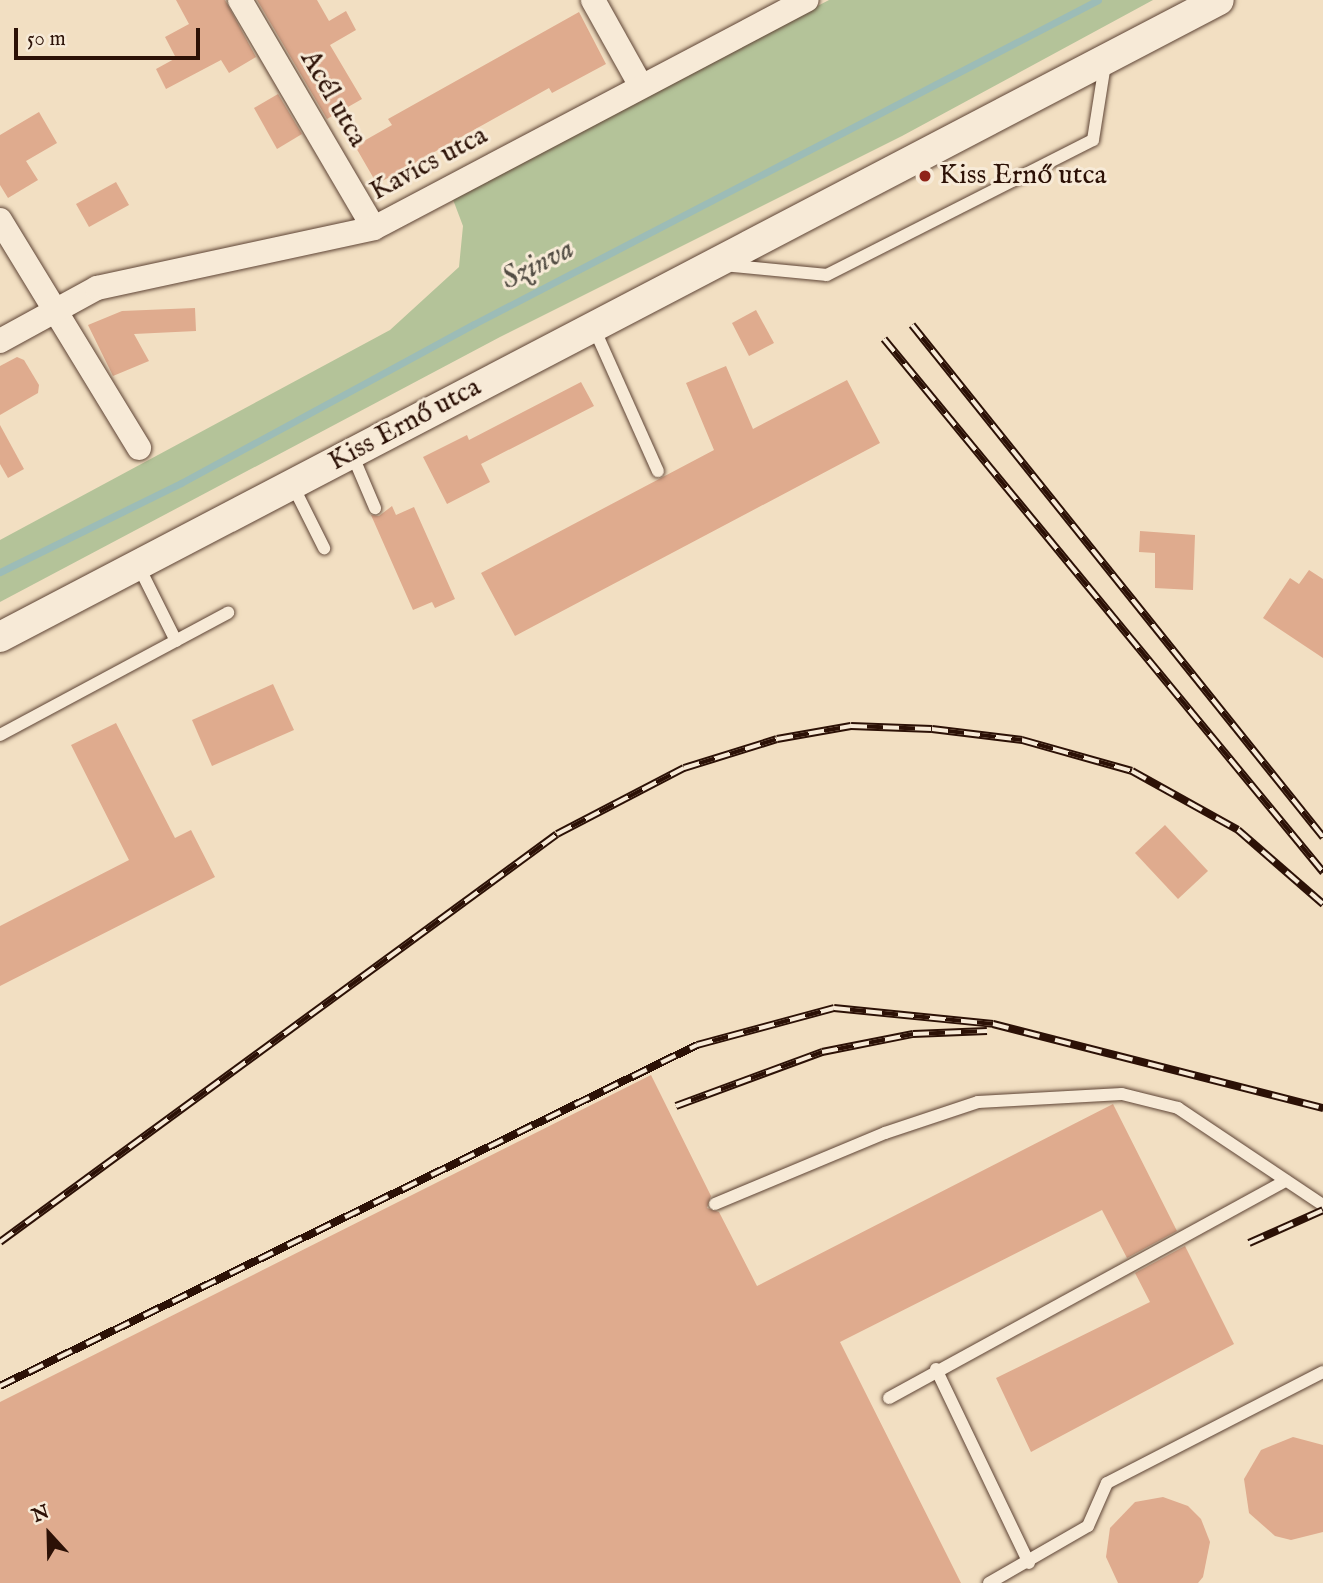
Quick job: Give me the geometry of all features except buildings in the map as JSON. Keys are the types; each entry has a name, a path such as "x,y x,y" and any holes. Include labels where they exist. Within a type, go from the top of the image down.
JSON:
{"street":[{"name":"Acél utca","path":"240,0 374,228"},
{"path":"593,0 640,84"},
{"name":"Kavics utca","path":"0,341 52,310 97,288 374,228 640,84 807,0"},
{"name":"Kiss Ernő utca","path":"0,637 1219,0"},
{"path":"0,220 52,310 139,448"}],"lane":[{"path":"716,265 827,275 1093,139 1105,60"},
{"path":"593,326 659,471"},
{"path":"352,454 375,508"},
{"path":"292,484 324,548"},
{"path":"138,564 176,641"},
{"path":"0,735 228,613"},
{"path":"715,1204 886,1133 978,1102 1122,1094 1178,1108 1323,1206"},
{"path":"889,1398 936,1369 1286,1181"},
{"path":"936,1369 1029,1563"},
{"path":"989,1583 1029,1563 1088,1526 1107,1483 1323,1372"}],"green space":[{"path":"829,0 1153,0 902,136 500,337 0,602 0,540 390,330 459,267 463,226 452,197"}],"waterway":[{"name":"Szinva","path":"0,572 181,483 474,324 1098,0"}],"railway":[{"path":"912,325 1323,837"},
{"path":"884,339 1323,872"},
{"path":"0,1242 557,834 684,768 777,739 851,726 932,729 1022,740 1132,771 1238,830 1323,904"},
{"path":"0,1386 697,1045 834,1008 993,1024 1323,1108"},
{"path":"676,1106 822,1052 913,1034 987,1031"},
{"path":"1249,1243 1323,1210"}],"place":[{"name":"Kiss Ernő utca","path":"925,176"}]}
